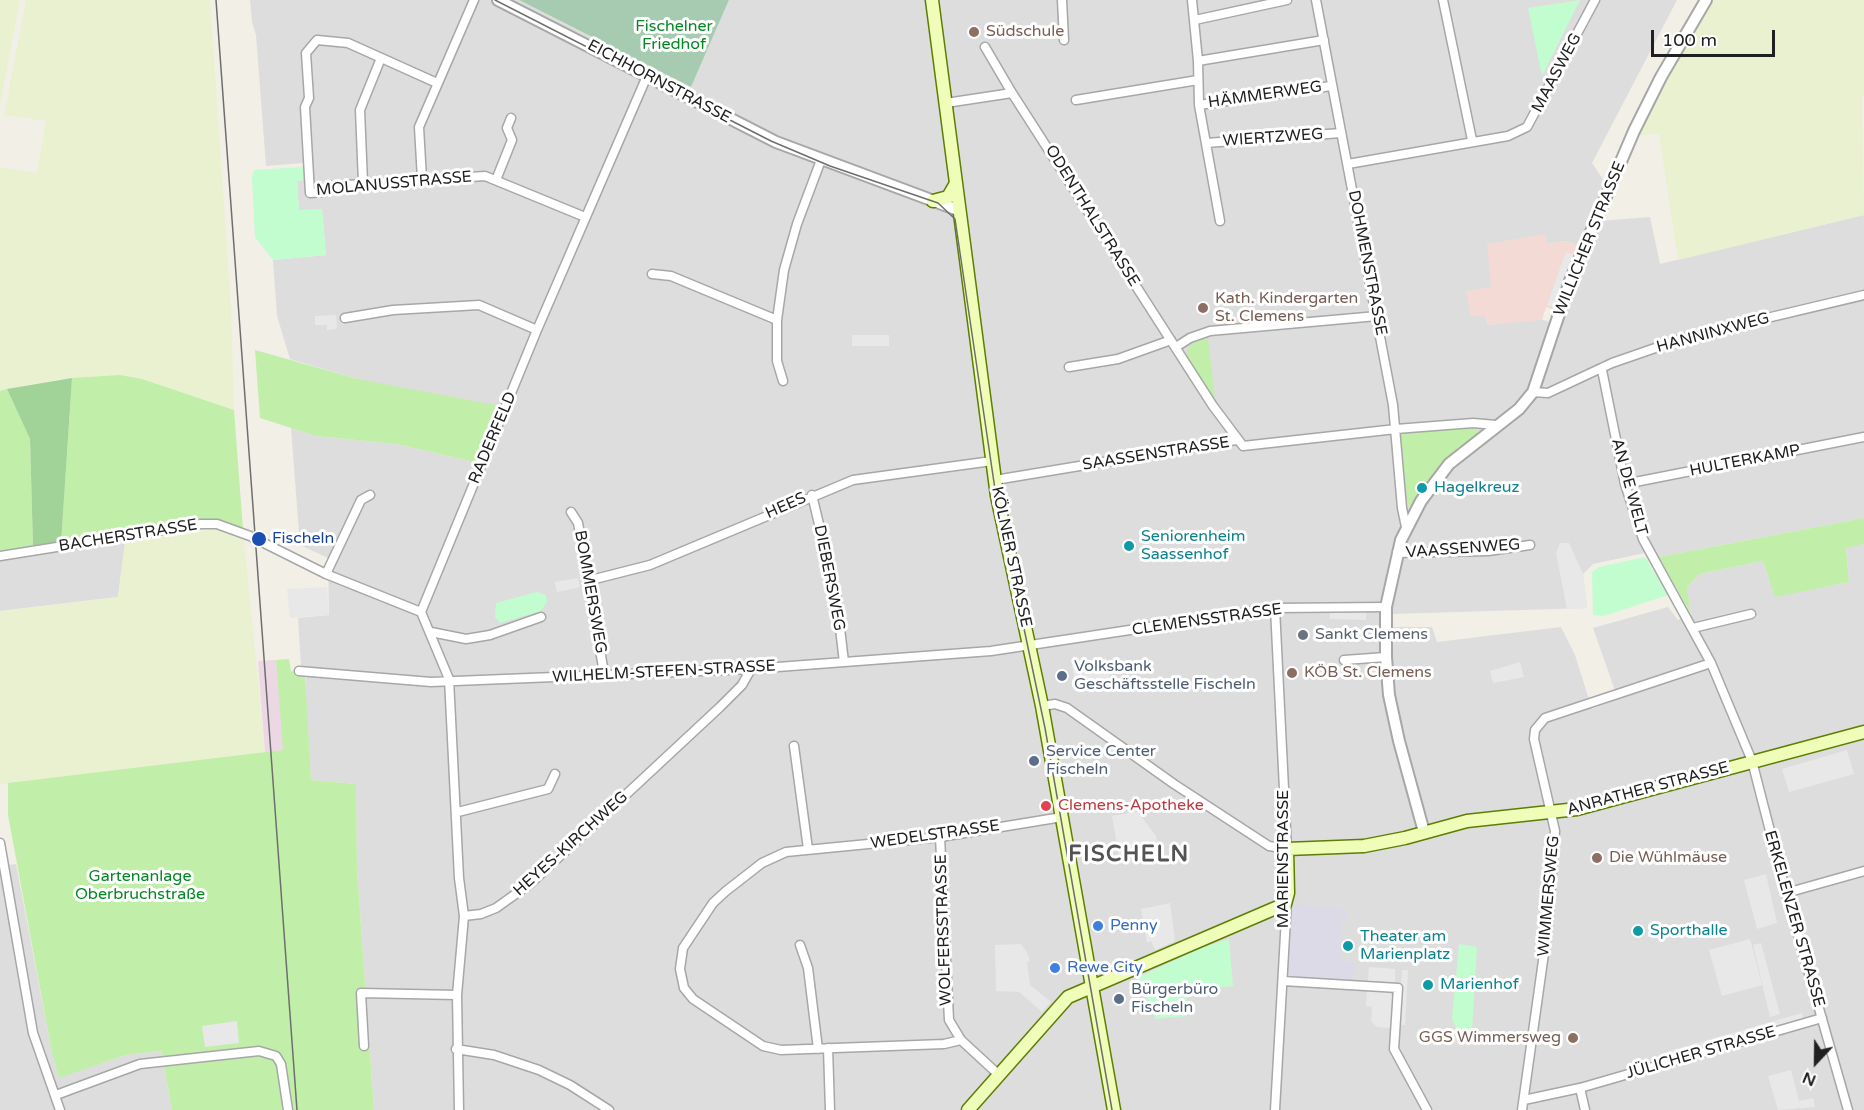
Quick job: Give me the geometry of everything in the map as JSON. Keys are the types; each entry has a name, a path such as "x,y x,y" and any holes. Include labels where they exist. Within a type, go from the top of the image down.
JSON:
{"main road":[{"name":"KÖLNER STRASSE","path":"932,0 995,480 1042,706 1114,1110"},
{"path":"933,201 948,197 955,184"},
{"name":"ANRATHER STRASSE","path":"1287,849 1364,846 1467,821 1552,814 1600,804 1864,732"},
{"name":"MARIENSTRASSE","path":"1287,849 1287,900"},
{"path":"968,1110 1061,1004 1074,993 1285,904 1287,900"}],"street":[{"path":"422,179 419,127 474,0"},
{"name":"EICHHORNSTRASSE","path":"498,0 760,135 958,210"},
{"path":"1062,0 1064,40"},
{"path":"1192,0 1198,61 1199,105 1220,221"},
{"path":"1195,20 1287,0"},
{"name":"DOHMENSTRASSE","path":"1316,0 1377,316 1396,429 1402,508 1407,527"},
{"path":"1443,0 1472,140"},
{"name":"MAASWEG","path":"1348,164 1472,140 1508,136 1527,127 1595,0"},
{"name":"WILLICHER STRASSE","path":"1424,832 1389,695 1386,607 1397,553 1412,516 1449,464 1519,409 1533,393 1570,281 1634,131 1661,77 1706,0"},
{"name":"MOLANUSSTRASSE","path":"381,58 348,44 316,40 306,53 307,102 304,107 310,193 324,192 332,186 485,176 585,217"},
{"path":"1198,61 1324,40"},
{"name":"ODENTHALSTRASSE","path":"985,47 1012,93 1236,440"},
{"path":"363,183 360,110 381,58 437,82"},
{"name":"RADERFELD","path":"421,612 537,330 647,76"},
{"path":"1076,100 1198,80"},
{"name":"HÄMMERWEG","path":"1199,105 1331,86"},
{"path":"946,103 1012,93"},
{"name":"MOLANUSSTRASSE","path":"496,180 512,140 507,128 511,118"},
{"name":"WIERTZWEG","path":"1206,143 1341,133"},
{"path":"783,381 777,361 777,320 789,248 821,160"},
{"path":"652,274 671,276 777,320"},
{"name":"HANNINXWEG","path":"1533,393 1548,393 1602,370 1612,363 1688,337 1864,295"},
{"path":"345,318 393,310 479,305 537,330"},
{"path":"1069,367 1118,359 1210,331 1377,316"},
{"name":"AN DE WELT","path":"1602,370 1625,484 1643,539 1726,693 1752,761"},
{"name":"SAASSENSTRASSE","path":"995,480 1236,440 1243,446 1396,429 1473,423 1496,425"},
{"name":"HULTERKAMP","path":"1625,484 1864,437"},
{"name":"HEES","path":"587,581 638,569 660,561 812,495 854,480 992,461"},
{"path":"370,495 361,500 326,574 421,612 449,679 458,812 459,878 464,916 457,995 456,1049 459,1110"},
{"name":"DIEBERSWEG","path":"812,495 836,595 844,662"},
{"name":"BOMMERSWEG","path":"571,512 578,523 604,673"},
{"name":"BACHERSTRASSE","path":"0,556 201,524 226,526 326,574"},
{"name":"VAASSENWEG","path":"1397,553 1488,551 1530,544"},
{"name":"CLEMENSSTRASSE","path":"1029,647 1275,608 1386,607"},
{"name":"MARIENSTRASSE","path":"1275,608 1287,849"},
{"path":"1693,628 1751,614"},
{"path":"431,632 466,639 490,635 541,617"},
{"name":"WILHELM-STEFEN-STRASSE","path":"299,671 431,682 449,679 541,678 604,673 751,669 1029,647"},
{"path":"1344,660 1386,657"},
{"name":"WIMMERSWEG","path":"1522,1110 1548,926 1555,831 1534,739 1539,723 1545,718 1711,663"},
{"name":"HEYES-KIRCHWEG","path":"464,916 481,914 496,908 531,883 720,707 742,685 751,669"},
{"name":"ANRATHER STRASSE","path":"1042,706 1055,704 1067,708 1174,784 1269,846 1287,849"},
{"path":"794,746 808,849"},
{"name":"ERKELENZER STRASSE","path":"1752,761 1786,893 1848,1110"},
{"path":"458,812 548,789 555,774"},
{"name":"WEDELSTRASSE","path":"961,1040 944,1044 818,1049 782,1050 763,1046 746,1038 693,999 684,988 680,969 683,948 713,903 769,859 786,852 940,837 1062,817"},
{"name":"WOLFERSSTRASSE","path":"940,837 947,1008 951,1026 961,1040 999,1075"},
{"path":"0,843 33,1033 60,1110"},
{"path":"1786,893 1864,871"},
{"name":"MARIENSTRASSE","path":"1275,1110 1287,900"},
{"path":"800,945 808,968 818,1049"},
{"path":"1283,981 1398,988 1394,1049 1427,1110"},
{"path":"364,1046 361,993 457,995"},
{"name":"JÜLICHER STRASSE","path":"1524,1100 1580,1088 1822,1018"},
{"path":"828,1048 830,1110"},
{"path":"456,1049 494,1055 539,1070 570,1084 609,1110"},
{"path":"56,1095 140,1064 259,1051 269,1052 281,1064 288,1110"},
{"path":"1580,1088 1586,1110"}],"shaded area":[{"path":"250,0 519,0 691,87 729,0 1677,0 1592,163 1604,181 1605,191 1581,247 1566,241 1547,244 1545,235 1491,287 1471,316 1484,314 1488,325 1540,319 1560,325 1600,221 1650,217 1660,264 1864,215 1864,518 1659,557 1654,551 1593,564 1583,574 1587,608 1392,614 1390,627 1432,627 1437,642 1561,627 1575,655 1592,709 1618,699 1593,628 1668,607 1678,620 1691,614 1687,587 1699,574 1763,561 1775,596 1849,582 1846,547 1864,544 1864,1110 374,1110 357,870 356,784 311,780 305,701 306,667 301,666 298,618 329,615 328,558 300,545 291,428 316,436 396,444 479,463 358,379 290,359 277,316 273,260 326,255 322,210 299,210 297,181 303,180 303,163 266,166 256,35"},
{"path":"1545,234 1547,244 1566,241 1581,247 1556,311 1546,307 1542,320 1488,325 1484,315 1471,316 1466,291 1491,287 1487,244"},
{"path":"1566,252 1574,255 1555,308 1547,305"},
{"path":"336,315 337,329 327,330 327,325 315,325 315,316"},
{"path":"852,335 889,335 889,346 852,346"},
{"path":"125,543 118,597 0,611 0,560"},
{"path":"1560,543 1569,543 1583,574 1587,608 1567,609 1556,553"},
{"path":"578,578 580,587 557,592 555,582"},
{"path":"327,587 329,615 290,618 287,589"},
{"path":"1330,611 1366,611 1366,620 1330,619"},
{"path":"1106,658 1112,690 1100,692 1099,686 1092,687 1090,680 1075,683 1072,665"},
{"path":"276,660 284,750 265,754 258,661"},
{"path":"1520,662 1524,677 1493,683 1490,671"},
{"path":"1847,750 1854,774 1789,792 1782,769"},
{"path":"1138,812 1156,836 1158,850 1119,856 1112,816"},
{"path":"16,864 52,1053 59,1077 125,1055 161,1051 172,1110 0,1110 0,866"},
{"path":"1766,874 1777,923 1757,929 1744,880"},
{"path":"1170,903 1175,941 1155,950 1151,941 1147,943 1141,909"},
{"path":"1292,905 1342,908 1342,911 1347,911 1347,920 1342,920 1340,961 1354,963 1353,982 1288,977"},
{"path":"1750,939 1762,985 1722,996 1709,950"},
{"path":"1761,943 1780,1014 1770,1017 1753,945"},
{"path":"1021,944 1030,961 1027,962 1030,985 1051,1002 1042,1012 1019,992 996,991 995,945"},
{"path":"1369,967 1395,969 1395,982 1368,981"},
{"path":"1402,970 1408,970 1405,1025 1399,1025"},
{"path":"1367,989 1388,991 1393,997 1391,1028 1377,1027 1371,1021 1372,1007 1366,1006"},
{"path":"1802,1013 1804,1021 1666,1061 1663,1053"},
{"path":"237,1021 239,1043 205,1047 202,1026"},
{"path":"1791,1070 1799,1101 1813,1098 1815,1107 1778,1110 1768,1076"}],"green space":[{"path":"0,0 20,0 0,104"},
{"path":"26,0 210,0 231,309 234,410 142,379 120,375 60,379 0,391 0,167 37,173 46,121 4,115"},
{"name":"Fischelner Friedhof","path":"519,0 729,0 691,87"},
{"path":"1580,0 1542,76 1528,8"},
{"path":"1710,0 1864,0 1864,95 1862,95 1864,215 1678,260 1659,133 1637,136 1674,59"},
{"path":"303,167 303,180 297,181 299,210 322,209 326,255 273,260 255,237 252,178 254,170"},
{"path":"1208,338 1215,399 1212,401 1187,361 1187,351 1192,343"},
{"path":"255,350 358,379 501,406 479,463 396,444 316,436 260,418"},
{"path":"120,375 142,379 234,410 243,530 221,522 61,544 72,378"},
{"path":"72,378 61,544 33,547 30,439 7,389"},
{"path":"7,389 30,439 33,547 0,551 0,391"},
{"path":"1475,426 1478,433 1447,462 1414,504 1408,506 1400,432"},
{"path":"1864,518 1864,544 1846,548 1849,582 1775,597 1763,561 1699,574 1687,587 1691,614 1659,557"},
{"path":"214,529 244,540 265,754 0,784 0,611 118,597 125,543"},
{"path":"1645,557 1668,595 1604,616 1593,615 1592,572 1599,567"},
{"path":"537,592 546,595 547,602 541,611 500,623 495,617 496,603"},
{"name":"Gartenanlage Oberbruchstraße","path":"289,659 291,671 305,675 311,780 356,784 357,870 374,1110 172,1110 161,1051 125,1055 59,1078 52,1053 8,815 8,783 283,750 276,660"},
{"path":"1229,939 1233,986 1193,990 1187,993 1187,1016 1156,1019 1137,978 1203,947"},
{"path":"1459,944 1477,947 1472,1032 1457,1031 1452,1019"}],"tram line":[{"path":"216,0 297,1110"},
{"path":"495,0 771,141 830,166 938,203 955,219 996,496 1045,728 1112,1110"}],"place":[{"name":"Südschule","path":"974,32"},
{"name":"Kath. Kindergarten St. Clemens","path":"1203,308"},
{"name":"Hagelkreuz","path":"1422,488"},
{"name":"Fischeln","path":"259,539"},
{"name":"Seniorenheim Saassenhof","path":"1129,546"},
{"name":"Sankt Clemens","path":"1303,635"},
{"name":"KÖB St. Clemens","path":"1292,673"},
{"name":"Volksbank Geschäftsstelle Fischeln","path":"1062,676"},
{"name":"Service Center Fischeln","path":"1034,761"},
{"name":"Clemens-Apotheke","path":"1046,806"},
{"name":"Die Wühlmäuse","path":"1597,858"},
{"name":"Penny","path":"1098,926"},
{"name":"Sporthalle","path":"1638,931"},
{"name":"Theater am Marienplatz","path":"1348,946"},
{"name":"Rewe City","path":"1055,968"},
{"name":"Marienhof","path":"1428,985"},
{"name":"Bürgerbüro Fischeln","path":"1119,999"},
{"name":"GGS Wimmersweg","path":"1573,1038"}],"district":[{"name":"FISCHELN","path":"1129,855"}]}
